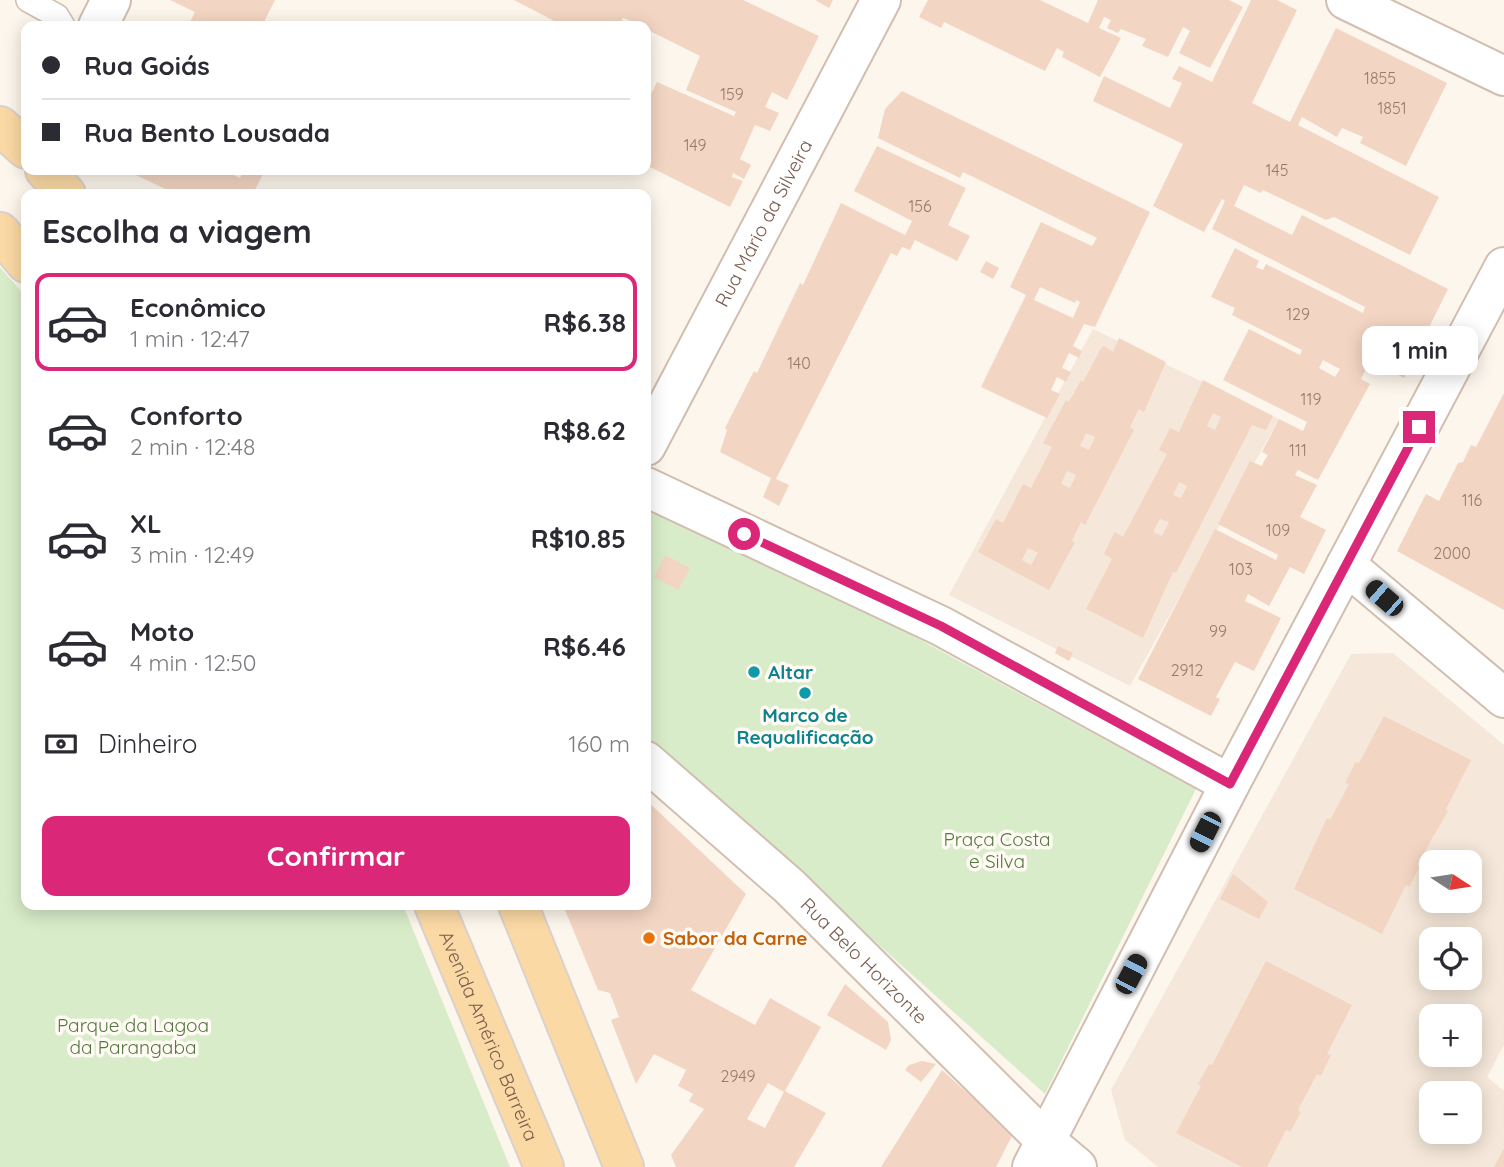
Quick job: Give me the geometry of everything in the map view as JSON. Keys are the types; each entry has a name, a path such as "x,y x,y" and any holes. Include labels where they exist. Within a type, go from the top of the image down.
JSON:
{"main road":[{"path":"0,126 21,145"},
{"path":"49,175 62,189"},
{"path":"0,232 21,257"},
{"name":"Avenida Américo Barreira","path":"436,910 544,1167"},
{"path":"520,910 624,1167"}],"street":[{"path":"100,21 111,0"},
{"name":"Rua Mário da Silveira","path":"651,437 881,0"},
{"path":"1346,0 1504,76"},
{"path":"1039,1154 1230,784 1504,267"},
{"path":"651,489 941,626 1230,784"},
{"path":"1346,565 1504,698"},
{"name":"Rua Belo Horizonte","path":"651,765 789,886 1039,1154 1077,1167"}],"lane":[{"path":"28,0 57,16 60,21"}],"shaded area":[{"path":"1093,329 1279,419 1130,686 949,595"},
{"path":"1393,653 1504,745 1504,1045 1487,1077 1504,1091 1504,1167 1158,1167 1125,1140 1111,1090 1351,654"}],"green space":[{"name":"Parque da Lagoa da Parangaba","path":"0,267 21,291 21,910 405,910 510,1167 0,1167"},
{"name":"Praça Costa e Silva","path":"656,497 1196,789 1045,1094 651,740 651,506"}],"building":[{"path":"170,0 275,0 264,21 190,21 195,12"},
{"path":"514,0 743,0 819,36 787,100 772,92 765,107 779,113 770,131 755,125 740,159 751,165 744,179 733,173 732,177 743,181 730,207 651,168 651,94 657,82 734,116 736,112 686,90 700,56 651,32 651,21 623,18 622,21 554,21"},
{"path":"815,0 833,0 829,8"},
{"path":"928,0 1040,0 1088,23 1098,0 1229,0 1243,7 1210,68 1179,53 1190,31 1183,27 1168,57 1142,46 1146,39 1121,29 1118,33 1107,28 1111,20 1104,17 1099,28 1121,38 1100,77 1062,57 1064,52 1057,48 1045,71 944,22 941,28 919,17"},
{"path":"1251,0 1277,0 1297,10 1252,103 1290,122 1336,28 1447,83 1406,166 1360,143 1363,137 1342,128 1337,137 1302,117 1298,125 1439,197 1410,255 1334,217 1326,220 1263,190 1261,193 1244,185 1234,206 1292,235 1302,215 1448,289 1404,378 1370,361 1361,379 1370,384 1318,480 1298,470 1295,475 1317,485 1300,517 1326,530 1304,574 1290,567 1269,606 1248,594 1245,601 1281,618 1254,671 1235,662 1216,697 1220,699 1211,716 1138,679 1215,529 1276,560 1278,555 1218,524 1250,461 1262,466 1268,455 1262,452 1279,419 1303,431 1307,422 1223,380 1249,329 1300,355 1302,350 1232,315 1235,308 1211,297 1235,248 1259,261 1256,267 1263,270 1266,264 1363,313 1365,307 1212,229 1225,201 1222,199 1204,232 1153,206 1183,144 1093,101 1104,76 1170,108 1182,83 1172,79 1179,66 1212,82","holes":["1323,360 1340,369 1335,377 1319,368"]},
{"path":"902,91 1150,212 1095,327 1084,324 1073,346 1082,351 1079,358 1069,353 1062,368 1071,372 1066,382 1057,377 1051,390 1060,394 1047,418 981,387 1026,295 1010,287 1041,222 1092,246 1097,238 963,172 960,178 878,138 885,109","holes":["1040,287 1075,303 1076,300 1080,302 1073,318 1034,300"]},
{"path":"877,146 966,188 948,225 970,236 957,261 915,240 910,250 902,247 897,256 891,253 776,479 789,485 779,506 763,497 771,478 720,452 727,430 725,428 754,371 757,373 800,283 803,285 841,203 905,235 912,221 854,191"},
{"path":"136,175 234,175 240,178 242,175 262,175 256,189 165,189"},
{"path":"986,261 999,268 993,279 980,272"},
{"path":"1119,338 1166,362 1144,412 1139,409 1130,427 1134,430 1085,525 1081,522 1072,541 1075,542 1049,590 978,552 996,519 1003,523 1023,484 1031,488 1052,447 1043,443 1066,400 1069,402 1081,380 1083,382 1100,350 1104,346 1113,352","holes":["1086,433 1095,437 1089,450 1080,446","1067,471 1076,475 1070,488 1061,484","1028,548 1038,553 1031,565 1022,560"]},
{"path":"1203,380 1273,416 1266,430 1252,425 1176,573 1173,572 1143,638 1086,609 1112,559 1104,554 1111,539 1115,532 1123,537 1167,454 1159,450 1170,428 1179,432","holes":["1213,413 1221,417 1215,430 1207,426","1179,482 1187,486 1181,498 1173,495","1160,519 1169,522 1162,536 1153,532"]},
{"path":"1504,393 1504,610 1397,551 1426,494 1439,501 1458,463 1463,462 1471,445 1476,447"},
{"path":"665,555 690,568 678,590 654,577"},
{"path":"1058,646 1073,653 1069,661 1055,653"},
{"path":"1384,716 1471,760 1446,809 1448,811 1426,850 1419,850 1419,868 1409,887 1406,885 1382,934 1294,889 1327,818 1330,820 1349,784 1345,783 1356,762 1359,763"},
{"path":"651,805 746,894 691,990 755,1025 770,998 821,1027 785,1091 826,1113 794,1167 676,1167 671,1155 704,1109 689,1101 693,1094 678,1086 686,1070 654,1054 636,1084 611,1020 619,1017 610,993 598,990 565,910 651,910","holes":["768,1083 784,1092 765,1128 747,1119"]},
{"path":"1233,874 1268,902 1259,919 1220,899"},
{"path":"1266,961 1352,1005 1327,1054 1331,1055 1321,1076 1317,1074 1298,1110 1301,1112 1290,1132 1286,1130 1267,1167 1242,1167 1176,1133 1201,1086 1198,1084 1209,1064 1212,1065"},
{"path":"845,984 888,1022 891,1040 886,1050 827,1015"},
{"path":"922,1061 936,1064 921,1082 905,1070 909,1065"},
{"path":"942,1070 1013,1134 996,1167 881,1167"},
{"path":"1504,1148 1504,1167 1494,1167"}],"place":[{"name":"Altar","path":"754,672"},
{"name":"Marco de Requalificação","path":"805,693"},
{"name":"Sabor da Carne","path":"649,938"}],"route":[{"path":"744,534 941,626 1230,784 1419,427"}]}
